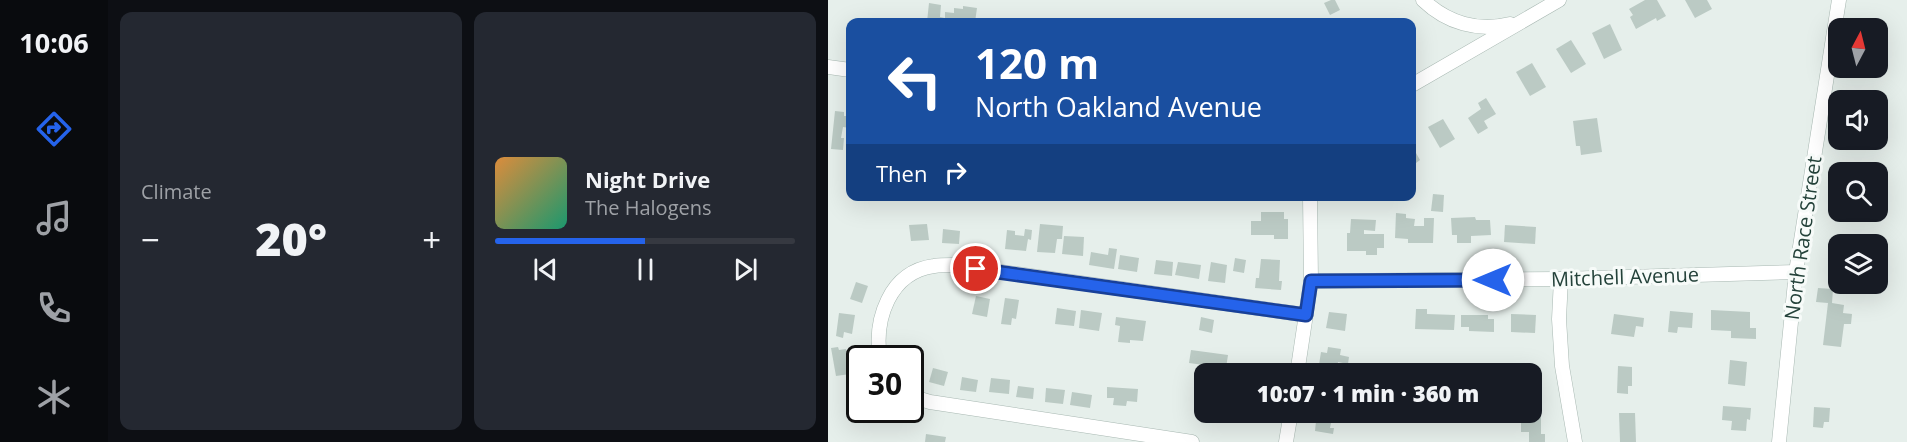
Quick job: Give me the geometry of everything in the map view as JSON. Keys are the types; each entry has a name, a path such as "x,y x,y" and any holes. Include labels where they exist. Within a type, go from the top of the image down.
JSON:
{"street":[{"path":"1423,0 1434,11 1456,22 1481,27 1506,25 1527,19"},
{"path":"1416,83 1559,0"},
{"name":"North Race Street","path":"1779,442 1796,272 1839,0"},
{"path":"828,67 846,69"},
{"path":"1299,363 1311,281 1310,201"},
{"path":"879,345 879,334 886,300 898,284 914,272 933,266 953,265 1306,315"},
{"name":"Mitchell Avenue","path":"1311,281 1562,279 1796,272"},
{"path":"1562,279 1559,319 1562,366 1575,442"},
{"path":"924,400 1192,442"},
{"path":"1286,442 1289,423"}],"building":[{"path":"1335,0 1340,10 1330,15 1324,3"},
{"path":"1645,0 1657,0 1666,16 1657,21 1656,18 1636,29 1629,9"},
{"path":"1685,0 1707,0 1712,9 1695,18"},
{"path":"929,3 941,5 940,17 945,18 927,18"},
{"path":"963,6 977,8 976,18 945,18 945,12 954,13 954,8 963,9"},
{"path":"1610,24 1622,50 1604,59 1592,33"},
{"path":"1571,40 1586,64 1571,73 1556,49"},
{"path":"1532,63 1546,87 1530,96 1516,72"},
{"path":"1486,98 1496,114 1484,121 1488,128 1478,134 1468,118 1481,109 1478,103"},
{"path":"835,111 844,112 846,127 843,127 841,138 844,138 843,150 831,149"},
{"path":"1597,118 1602,152 1581,155 1580,146 1576,146 1573,121"},
{"path":"1443,119 1455,139 1440,148 1428,127"},
{"path":"1433,194 1444,195 1443,212 1431,211"},
{"path":"1261,212 1284,212 1284,219 1288,219 1288,239 1274,239 1274,235 1251,235 1251,221 1261,221"},
{"path":"1396,213 1406,214 1406,218 1415,219 1414,226 1424,226 1424,218 1434,218 1433,243 1408,243 1408,239 1395,238"},
{"path":"1475,217 1476,220 1490,220 1491,235 1471,236 1471,243 1457,243 1457,235 1452,235 1451,218"},
{"path":"1351,219 1376,220 1375,231 1364,230 1364,234 1384,234 1384,248 1377,248 1377,255 1366,255 1366,251 1347,251 1347,233 1350,233"},
{"path":"927,224 929,240 911,241 909,225"},
{"path":"1040,224 1063,226 1062,239 1057,239 1055,253 1037,252"},
{"path":"1505,225 1536,227 1535,244 1504,242"},
{"path":"943,229 960,231 959,244 942,243"},
{"path":"1025,229 1032,230 1026,251 1005,249 1007,230 1015,231 1015,235 1024,236"},
{"path":"1064,236 1084,237 1083,256 1062,254"},
{"path":"1109,248 1117,249 1114,269 1089,265 1091,252 1108,255"},
{"path":"1120,255 1139,258 1137,272 1118,269"},
{"path":"1235,258 1246,260 1244,273 1233,271"},
{"path":"1261,259 1280,260 1281,290 1255,288 1256,278 1259,278"},
{"path":"1156,260 1173,262 1172,276 1154,274"},
{"path":"1178,262 1201,265 1199,279 1175,275"},
{"path":"1211,262 1227,265 1225,283 1208,281"},
{"path":"856,282 868,286 862,303 850,299"},
{"path":"1818,288 1828,289 1828,294 1833,294 1832,303 1844,305 1843,313 1852,314 1851,324 1844,324 1841,347 1823,345 1828,303 1816,302"},
{"path":"976,296 990,299 987,317 972,314"},
{"path":"1005,298 1019,300 1016,319 1012,318 1011,325 1001,324"},
{"path":"1057,308 1076,311 1074,326 1055,324"},
{"path":"1416,309 1427,309 1427,314 1455,315 1454,330 1415,329"},
{"path":"1081,310 1102,313 1099,331 1079,328"},
{"path":"1711,310 1750,312 1750,328 1756,328 1756,339 1731,338 1731,331 1711,330"},
{"path":"1670,311 1693,313 1692,328 1678,327 1677,333 1668,332"},
{"path":"1329,312 1347,314 1345,331 1326,328"},
{"path":"839,313 855,315 852,334 844,332 843,338 836,336"},
{"path":"1511,314 1536,315 1535,333 1511,332"},
{"path":"1614,314 1644,318 1643,327 1636,326 1634,337 1611,334"},
{"path":"1461,315 1488,315 1488,319 1494,319 1494,332 1469,331 1469,327 1461,327"},
{"path":"1116,317 1146,321 1143,341 1118,342 1120,326 1115,325"},
{"path":"1201,317 1214,320 1212,333 1199,330"},
{"path":"1328,347 1341,349 1340,355 1349,357 1348,363 1319,363 1321,352 1327,353"},
{"path":"831,348 846,349 846,375 836,376"},
{"path":"1191,350 1228,355 1227,363 1189,363"},
{"path":"1730,360 1747,362 1745,386 1728,384"},
{"path":"1618,366 1632,367 1632,386 1628,386 1628,394 1617,393"},
{"path":"933,368 948,372 944,386 929,382"},
{"path":"962,377 978,380 976,392 960,390"},
{"path":"991,378 1010,380 1009,394 989,392"},
{"path":"1018,386 1034,388 1033,399 1016,397"},
{"path":"1107,387 1138,389 1137,402 1127,401 1126,406 1113,405 1114,398 1107,398"},
{"path":"1046,388 1065,390 1063,404 1045,402"},
{"path":"1072,392 1092,395 1090,408 1070,405"},
{"path":"1723,406 1751,408 1746,431 1731,430 1732,421 1722,420"},
{"path":"1814,407 1830,408 1829,422 1824,422 1823,428 1813,427"},
{"path":"1619,413 1635,413 1636,442 1620,442"},
{"path":"1316,423 1331,423 1330,428 1334,428 1333,434 1315,431"},
{"path":"1521,423 1541,423 1541,434 1545,434 1545,442 1529,442 1529,432 1521,432"},
{"path":"926,434 946,437 945,442 925,442"}],"route":[{"path":"976,269 1306,315 1311,281 1493,280"}]}
